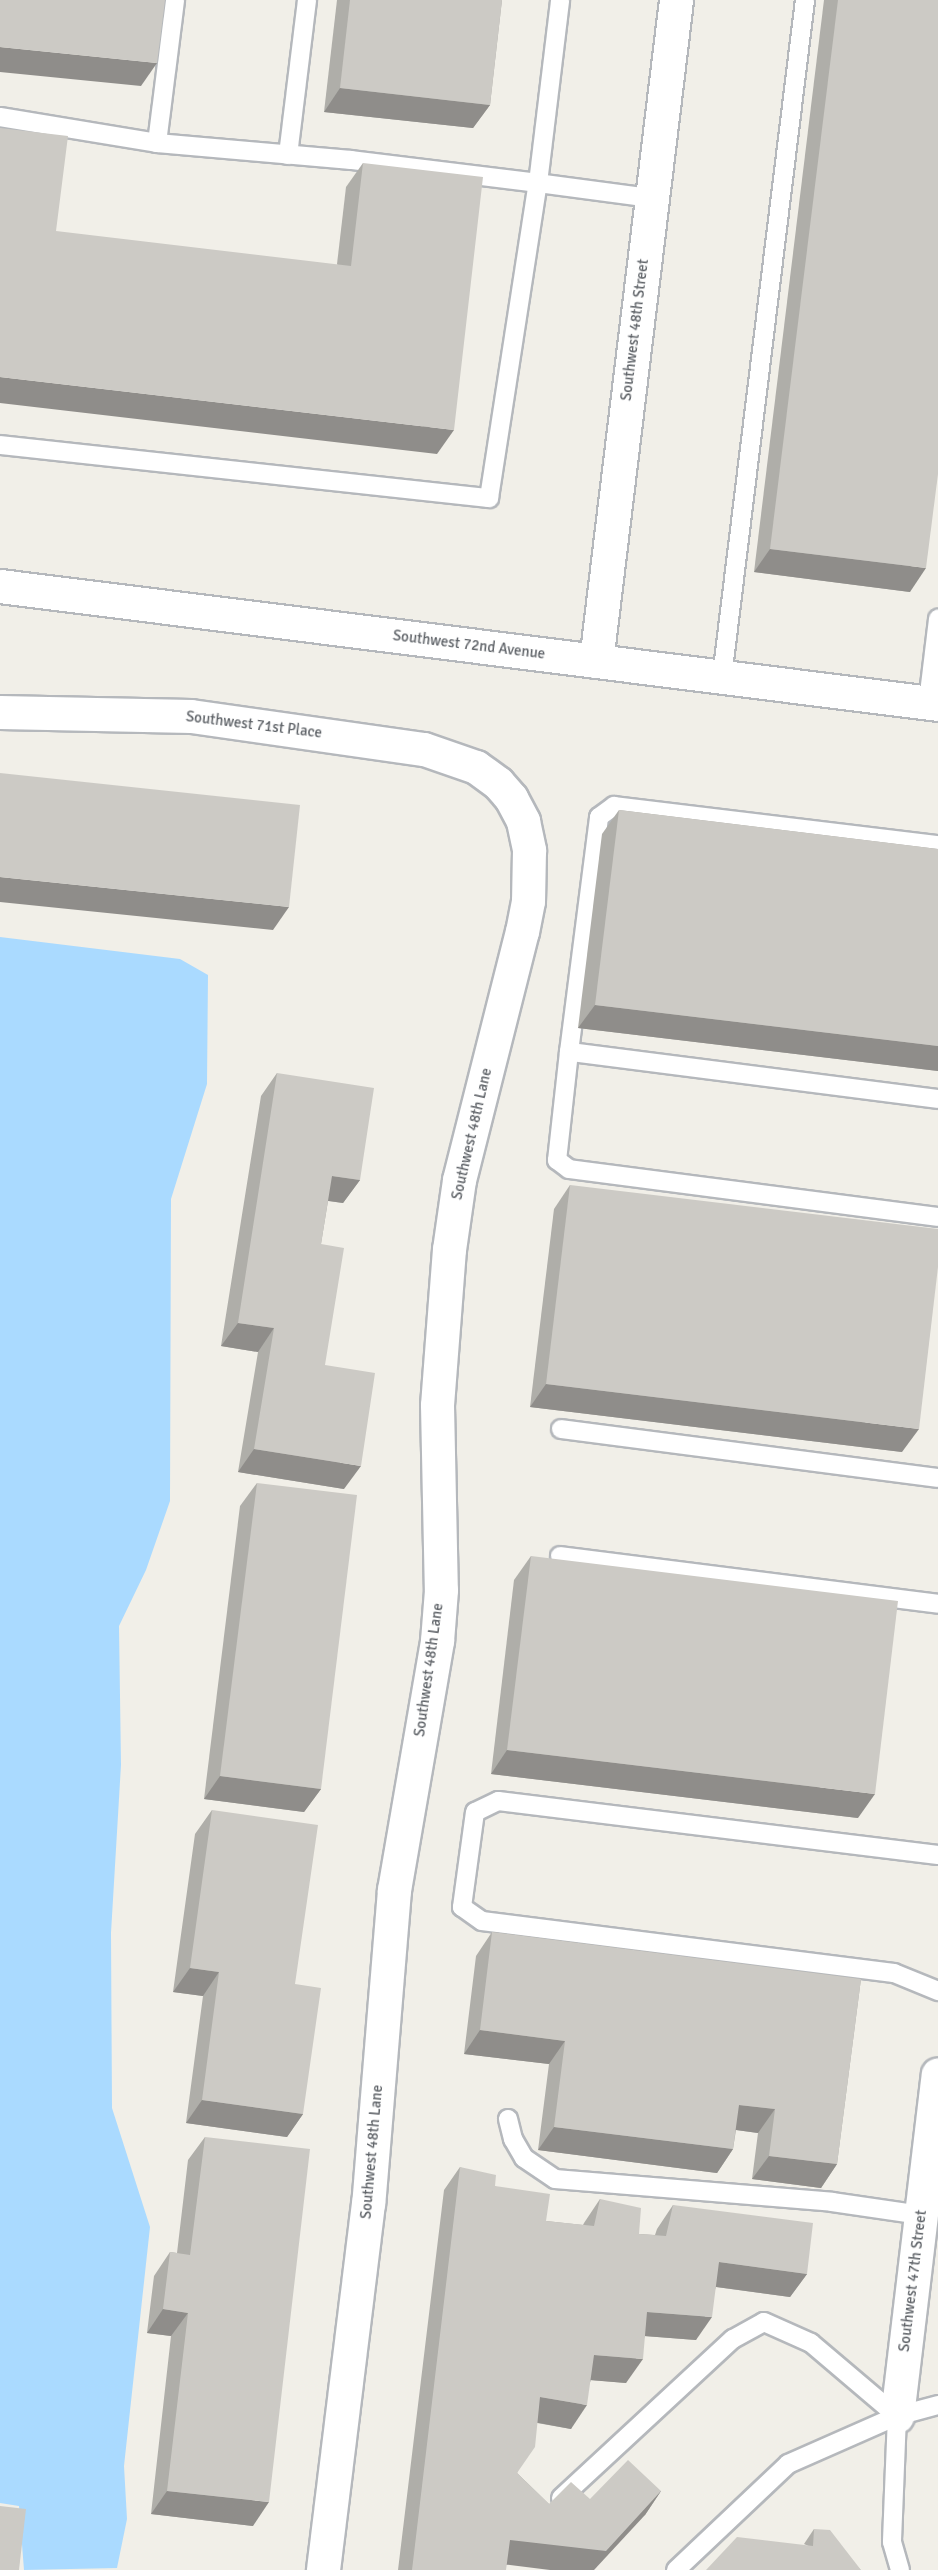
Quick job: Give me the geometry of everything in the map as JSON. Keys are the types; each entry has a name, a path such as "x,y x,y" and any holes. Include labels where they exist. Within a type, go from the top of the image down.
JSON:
{"street":[{"name":"Southwest 48th Street","path":"596,661 650,198 676,0"},
{"name":"Southwest 72nd Avenue","path":"0,586 933,703"},
{"name":"Southwest 71st Place","path":"0,712 191,716 338,735 454,757 498,783"},
{"name":"Southwest 48th Lane","path":"323,2570 368,2203 394,1890 437,1641 441,1590 437,1405 449,1249 459,1180 528,901 529,850 523,821 498,783"},
{"name":"Southwest 47th Street","path":"897,2416 938,2074"}],"lane":[{"path":"157,143 175,0"},
{"path":"288,154 307,0"},
{"path":"0,445 489,498 538,183 560,0"},
{"path":"722,677 805,0"},
{"path":"0,117 157,143 288,154 650,198"},
{"path":"933,703 938,619"},
{"path":"938,845 614,806 599,817 569,1052 558,1160 569,1169 938,1217"},
{"path":"569,1052 938,1099"},
{"path":"561,1429 938,1478"},
{"path":"560,1556 938,1604"},
{"path":"938,1855 498,1801 476,1812 462,1907 482,1921 894,1973 938,1991"},
{"path":"508,2119 513,2139 525,2158 555,2179 832,2202 921,2215"},
{"path":"561,2498 733,2339 764,2322 811,2343 897,2416"},
{"path":"676,2570 788,2464 897,2416 938,2405"},
{"path":"897,2416 892,2542 900,2570"}],"water":[{"path":"0,937 180,959 208,975 207,1084 171,1199 170,1501 146,1570 119,1626 121,1765 111,1933 112,2108 150,2227 124,2466 127,2519 117,2568 24,2570 19,2506 0,2503"}],"building":[{"path":"0,0 165,0 157,63 0,47"},
{"path":"350,0 502,0 490,105 340,88"},
{"path":"838,0 938,0 938,474 926,568 770,549"},
{"path":"0,128 68,136 56,231 351,266 363,163 483,177 454,430 0,377"},
{"path":"0,773 300,805 289,907 0,877"},
{"path":"619,810 938,849 938,1046 595,1005"},
{"path":"277,1073 374,1088 360,1180 332,1176 321,1244 344,1248 325,1365 375,1373 361,1466 254,1449 274,1328 238,1323"},
{"path":"570,1185 938,1229 938,1267 919,1429 546,1384"},
{"path":"257,1483 357,1495 321,1789 220,1776"},
{"path":"531,1556 898,1601 875,1794 507,1750"},
{"path":"212,1810 318,1825 295,1984 321,1988 303,2114 202,2100 219,1972 190,1968"},
{"path":"492,1932 861,1979 837,2164 769,2156 775,2109 739,2105 733,2149 554,2127 565,2041 480,2030"},
{"path":"205,2137 310,2149 269,2502 167,2491 188,2313 163,2309 170,2252 190,2255"},
{"path":"460,2167 496,2175 495,2186 550,2194 546,2221 594,2226 600,2199 641,2208 639,2234 666,2236 673,2205 813,2223 807,2274 719,2262 712,2317 647,2312 643,2359 594,2355 587,2405 540,2397 535,2447 517,2473 549,2504 571,2482 590,2499 628,2460 661,2491 606,2551 510,2540 506,2570 412,2570"},
{"path":"0,2506 26,2509 19,2570 0,2570"},
{"path":"814,2529 830,2530 861,2570 706,2570 737,2537 813,2546"}]}
